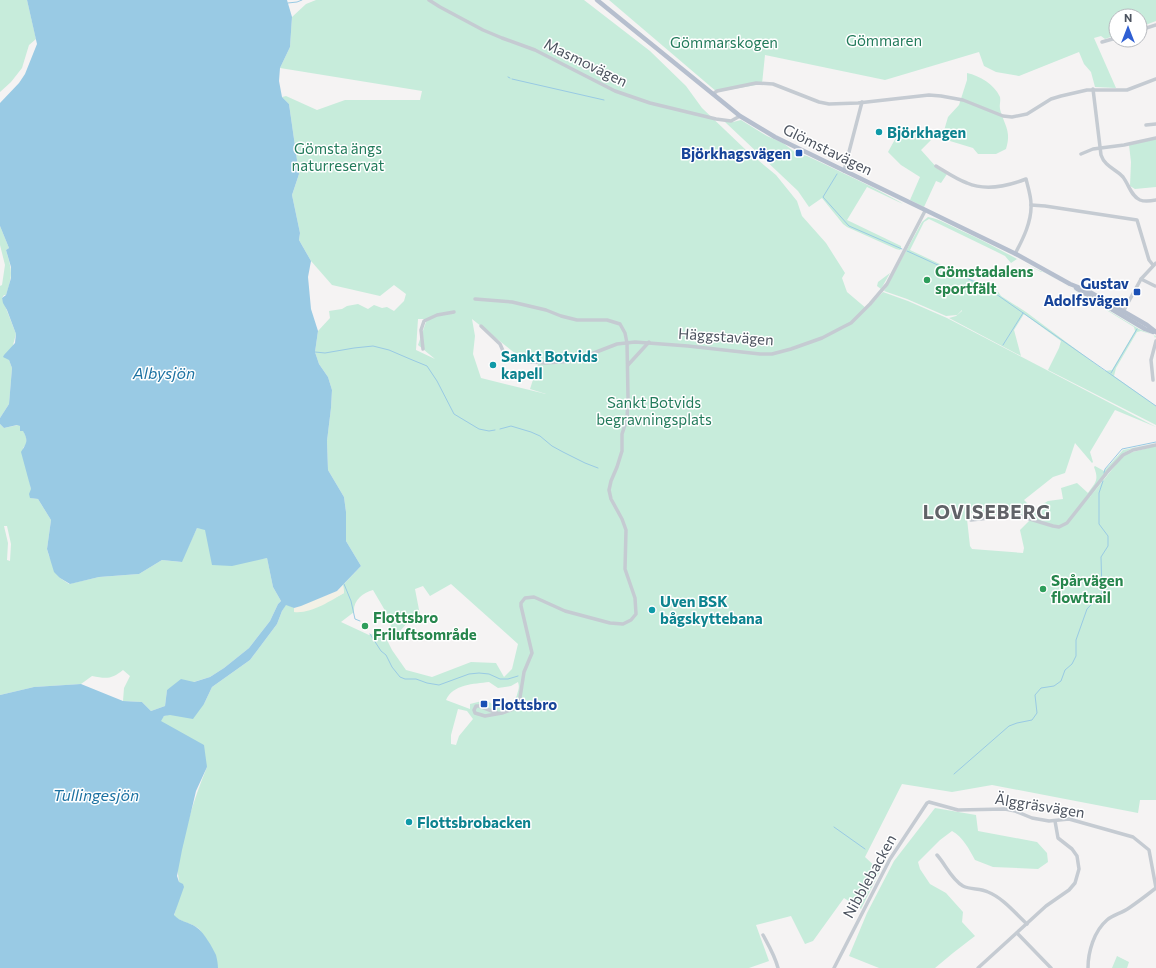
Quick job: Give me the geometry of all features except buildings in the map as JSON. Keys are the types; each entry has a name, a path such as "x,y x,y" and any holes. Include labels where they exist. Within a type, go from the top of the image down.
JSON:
{"main road":[{"name":"Glömstavägen","path":"597,0 740,116 775,137 1015,254 1070,284 1088,291 1122,313 1156,332"}],"street":[{"name":"Masmovägen","path":"429,0 483,30 535,50 615,90 650,103 716,119 731,120 740,116"},
{"path":"1102,42 1108,40"},
{"path":"713,94 719,90 756,83 766,83 776,85 825,104 932,95 969,102 1003,116 1012,117 1028,113 1051,99 1093,89 1129,89 1156,79"},
{"path":"1093,89 1100,148 1104,161 1123,176 1136,197 1145,201 1156,200"},
{"path":"844,171 862,102"},
{"path":"1146,125 1155,124 1156,129"},
{"path":"1081,154 1088,150 1129,144 1156,138"},
{"path":"936,166 968,183 981,187 1008,185 1026,179 1031,205 1026,233 1015,254"},
{"path":"1031,205 1137,220 1149,260 1155,264 1141,279 1122,313"},
{"name":"Häggstavägen","path":"481,326 500,344 506,360 545,363 573,362 614,345 627,342 650,342 766,354 778,353 834,332 851,323 884,287 925,211"},
{"path":"1141,279 1155,286"},
{"path":"475,299 512,302 577,320 608,320 620,324 625,333 627,342 627,419 622,434 622,451 609,490 611,499 622,518 626,530 625,569 635,598 636,614 631,620 623,624 610,623 565,611 534,598 529,597 523,600 521,606 532,653 524,672 518,704 513,709 491,715 478,715 474,710 476,706 479,706 497,713"},
{"path":"423,349 421,330 424,321 437,315 454,312"},
{"path":"1153,380 1151,360 1156,341"},
{"path":"628,365 650,342"},
{"path":"971,520 1016,515 1053,526 1061,526 1067,522 1123,455 1133,450 1156,445"},
{"name":"Älggräsvägen","path":"931,802 958,810 1004,809 1015,811 1032,818 1055,821 1069,820 1136,839 1149,850 1156,888"},
{"name":"Nibblebacken","path":"834,968 890,858 927,803 931,802"},
{"path":"978,968 1050,902 1071,888 1075,883 1078,877 1079,866 1077,856 1072,848 1058,838 1055,821"},
{"path":"936,855 957,880 971,889 990,893 1007,905 1027,924"},
{"path":"1088,968 1088,959 1098,931 1111,918 1129,908 1156,888"},
{"path":"1017,933 1051,968"},
{"path":"763,935 774,954 778,968"}],"green space":[{"path":"0,0 27,0 36,39 29,45 22,68 11,82 0,92"},
{"path":"316,0 584,0 650,51 686,86 702,108 747,151 776,175 797,201 802,216 826,243 845,273 842,278 847,292 867,309 883,292 908,301 947,318 1156,427 1115,410 1090,452 1092,463 1075,443 1065,473 1053,477 1024,500 1034,509 1048,501 1063,499 1061,488 1077,483 1088,493 1096,481 1095,466 1104,471 1123,450 1156,443 1131,449 1124,453 1090,497 1122,457 1129,453 1156,446 1156,800 1140,800 1138,813 992,785 952,792 902,784 865,857 880,871 861,909 844,898 813,941 805,944 791,916 756,925 769,961 749,968 218,968 213,950 200,930 174,916 179,895 178,869 180,855 193,804 207,767 160,721 164,716 204,704 212,687 250,660 277,624 286,604 294,608 294,612 301,611 314,607 344,593 343,585 361,566 346,541 346,512 344,497 328,470 327,441 332,390 328,377 319,364 315,352 318,331 330,318 329,311 358,304 368,309 374,305 382,308 387,307 394,311 404,301 406,294 394,285 380,296 332,285 311,261 299,240 300,233 292,195 299,174 289,104 282,97 286,96 317,110 345,100 420,100 422,91 280,68 290,47 292,17 306,4","holes":["418,319 427,319 418,345 435,359 416,350","472,319 516,354 539,361 530,389 546,394 481,378 473,354 475,336","998,503 1000,504 1003,514 1031,519 1020,530 1024,548 1023,553 972,549 970,546 967,519 977,518 971,517 970,513 978,511 979,518 1000,515 998,505 977,509","451,584 518,644 512,669 504,677 496,663 471,662 432,677 406,670 392,650 382,630 369,635 341,622 354,612 355,604 359,598 365,593 373,590 390,619 392,640 409,621 420,615 415,589 423,586 430,596","489,682 498,688 511,686 518,682 519,687 514,701 505,705 495,706 486,700 470,704 470,709 446,700 449,695 459,688 477,683","458,709 467,711 473,719 459,736 456,745 451,744 451,735"]},
{"name":"Gömmarskogen","path":"609,0 1156,0 1156,21 1148,24 1148,8 1108,8 1108,38 1105,39 1101,36 1094,38 1116,88 1095,87 1091,72 1084,64 1079,52 1019,76 996,72 984,66 979,52 885,80 765,55 762,84 717,92"},
{"path":"967,73 986,81 994,88 1000,97 1000,109 1007,128 1008,143 1006,149 996,154 978,154 973,148 950,141 943,134 948,117 959,105 967,80"},
{"path":"741,120 767,136 783,143 796,153 820,162 903,204 867,187 847,220 901,246 901,249 896,249 847,227 822,198 809,207 798,191 725,122"},
{"path":"910,130 921,131 931,140 921,150 938,169 947,174 941,183 936,181 924,207 910,200 920,177 901,165 888,152 899,132"},
{"path":"1156,139 1156,187 1135,189 1130,186 1131,162 1129,145"},
{"path":"928,217 941,221 982,240 1019,260 1017,259 1011,263 1005,256 929,219 924,222 910,250 976,281 995,287 1001,296 1026,312 1105,371 1112,370 1135,331 1134,327 1061,282 1139,329 1152,334 1141,331 1137,332 1116,368 1114,376 1156,406 1156,425 1048,370 1061,341 1024,314 1014,330 1021,356 949,318 956,316 962,311 962,310 957,315 946,316 884,291 922,222"},
{"path":"0,226 9,248 6,250 11,272 6,295 2,298 16,334 9,360 12,368 9,404 0,418 0,286 2,285 5,265 0,245"},
{"path":"890,273 881,289 877,286 878,282"},
{"path":"0,424 4,428 18,425 21,426 25,434 27,440 23,448 31,489 31,498 38,499 51,520 47,549 60,578 69,584 99,577 139,574 162,560 181,562 197,528 205,529 253,560 267,558 273,587 281,601 270,621 249,648 224,668 210,677 167,690 165,706 151,711 142,702 123,701 124,688 130,676 123,670 109,678 92,676 81,684 34,687 0,695","holes":["4,526 7,526 11,544 10,561 7,560 8,543"]},
{"path":"935,808 976,815 978,831 1037,842 1047,853 1048,862 1038,869 993,867 975,860 963,840 952,831 940,840 918,862 920,869 930,884 946,893 963,912 962,922 975,936 935,968 879,968 849,956 867,913 894,861"},
{"path":"1117,956 1129,962 1127,968 1112,968"}],"sand":[{"path":"343,585 344,593 327,603 307,611 294,612 294,608 337,591"}],"water":[{"name":"Albysjön","path":"27,0 287,0 292,17 290,47 280,68 279,81 282,97 289,104 299,174 292,195 300,233 299,240 311,261 308,277 311,309 318,331 315,352 319,364 328,377 332,390 327,441 328,470 344,497 346,512 346,541 361,566 337,591 294,608 286,605 277,624 250,660 212,687 204,704 193,719 170,715 164,716 161,721 204,745 207,767 196,791 182,850 177,876 179,882 183,884 184,887 174,915 202,932 216,955 218,968 0,968 0,695 34,687 81,684 123,701 142,702 151,711 165,706 167,690 181,679 194,682 210,677 249,648 270,621 281,601 273,587 267,558 232,566 212,565 205,530 197,528 182,562 162,560 139,574 99,577 70,584 54,572 47,549 51,520 38,499 30,498 29,494 31,489 21,452 25,444 26,437 23,431 20,431 20,426 17,425 4,428 0,424 0,418 9,404 12,368 9,360 3,357 15,343 16,334 2,298 6,295 11,278 11,267 6,250 9,248 0,226 0,103 19,83 25,74 37,44"}],"waterway":[{"path":"288,3 302,0"},
{"path":"512,79 604,100"},
{"path":"837,174 823,197 849,226 902,249"},
{"path":"907,251 986,287 1156,406"},
{"path":"1003,345 1023,313"},
{"path":"1111,373 1137,329"},
{"path":"315,352 325,353 373,346 389,350 427,366 437,381 454,414 479,429 489,431 495,430"},
{"path":"500,429 511,426 531,432 540,436 552,446 563,452 598,468"},
{"path":"1104,473 1105,469 1122,449 1156,442"},
{"path":"954,774 1009,726 1032,720 1037,713 1035,695 1041,688 1054,686 1061,681 1065,670 1072,664 1076,656 1076,640 1087,609 1102,593 1101,557 1108,546 1108,536 1099,524 1099,493 1103,481"},
{"path":"344,584 351,601 355,619 360,621"},
{"path":"370,634 381,651 386,655 392,667 400,677 405,679 416,679 439,685 469,674 489,674 500,679 508,679 518,676"},
{"path":"834,827 865,849"}],"place":[{"name":"Björkhagen","path":"879,132"},
{"name":"Björkhagsvägen","path":"799,153"},
{"name":"Gömstadalens sportfält","path":"927,280"},
{"name":"Gustav Adolfsvägen","path":"1137,292"},
{"name":"Sankt Botvids kapell","path":"493,365"},
{"name":"Spårvägen flowtrail","path":"1043,589"},
{"name":"Uven BSK bågskyttebana","path":"652,610"},
{"name":"Flottsbro Friluftsområde","path":"365,626"},
{"name":"Flottsbro","path":"484,704"},
{"name":"Flottsbrobacken","path":"409,822"}],"district":[{"name":"LOVISEBERG","path":"987,511"}],"park label":[{"name":"Gömmaren","path":"884,40"},
{"name":"Gömsta ängs naturreservat","path":"338,156"},
{"name":"Sankt Botvids begravningsplats","path":"654,410"}],"water label":[{"name":"Tullingesjön","path":"96,794"}]}
